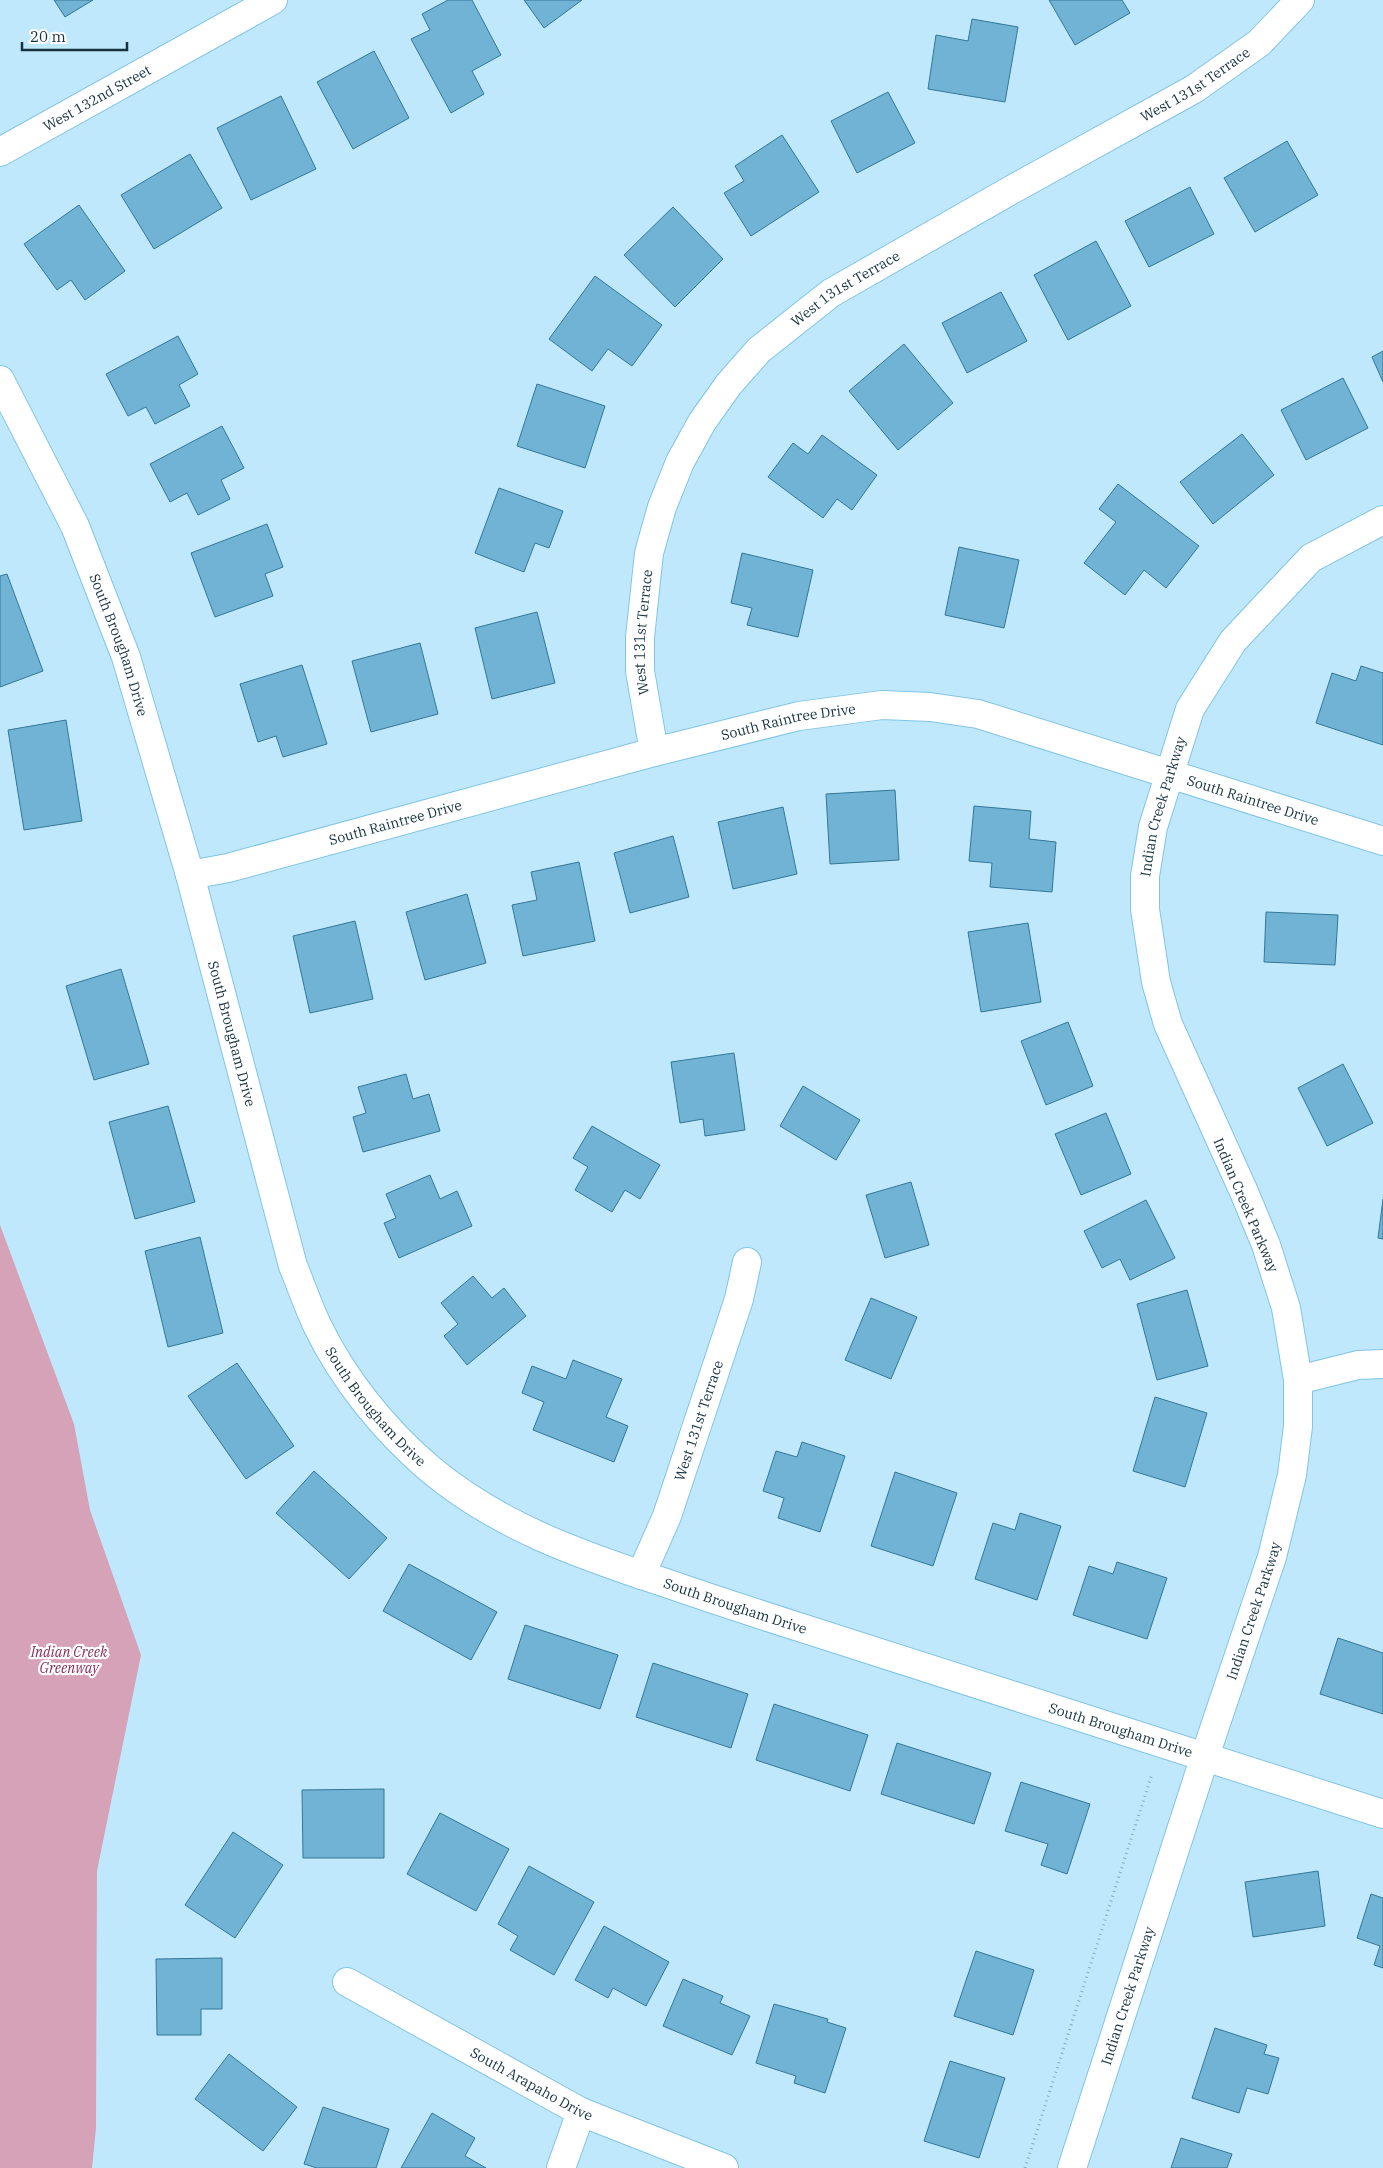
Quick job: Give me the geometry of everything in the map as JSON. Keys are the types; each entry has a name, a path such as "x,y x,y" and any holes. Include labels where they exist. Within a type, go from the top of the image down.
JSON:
{"street":[{"name":"West 132nd Street","path":"0,152 273,0"},
{"name":"West 131st Terrace","path":"654,752 640,671 640,637 649,553 662,507 680,462 702,422 729,384 759,350 831,293 1194,89 1259,44 1292,11 1300,0"},
{"name":"South Brougham Drive","path":"0,380 75,526 126,657 190,876 293,1266 317,1324 341,1367 370,1407 404,1444 432,1470 475,1502 522,1529 586,1557 1383,1814"},
{"name":"Indian Creek Parkway","path":"1072,2168 1205,1756 1272,1556 1292,1475 1298,1426 1298,1380 1286,1308 1266,1246 1168,1024 1156,982 1145,909 1145,876 1153,827 1190,709 1233,641 1311,558 1383,520"},
{"name":"South Raintree Drive","path":"190,876 228,868 654,752 798,716 882,705 930,707 978,714 1383,842"},
{"name":"West 131st Terrace","path":"641,1575 667,1516 739,1299 747,1262"},
{"path":"1298,1380 1358,1365 1383,1364"},
{"name":"South Arapaho Drive","path":"347,1982 581,2112 724,2168"},
{"path":"561,2168 581,2112"}],"path":[{"path":"1025,2168 1162,1743"}],"green space":[{"name":"Indian Creek Greenway","path":"0,1225 74,1424 90,1510 141,1655 97,1871 96,2128 92,2168 0,2168"}],"building":[{"path":"54,0 93,0 65,17"},
{"path":"448,0 472,0 501,55 472,71 484,94 451,113 411,39 430,30 422,14"},
{"path":"524,0 582,0 544,28"},
{"path":"1049,0 1122,0 1130,13 1075,45"},
{"path":"972,19 1018,27 1005,102 928,89 936,35 968,41"},
{"path":"374,51 409,118 353,149 317,82"},
{"path":"888,92 915,143 857,173 831,121"},
{"path":"281,96 316,169 251,200 217,128"},
{"path":"782,135 819,192 751,236 724,193 744,181 735,166"},
{"path":"1287,141 1318,195 1255,232 1224,178"},
{"path":"190,154 222,208 154,249 121,195"},
{"path":"1190,187 1214,234 1149,267 1125,221"},
{"path":"79,205 125,271 85,300 71,280 57,290 24,244"},
{"path":"673,207 723,259 675,307 624,255"},
{"path":"1096,241 1131,306 1068,340 1034,275"},
{"path":"595,276 662,325 632,366 608,349 592,371 549,339"},
{"path":"1001,292 1027,341 967,373 942,323"},
{"path":"178,336 198,374 179,385 190,406 155,424 146,407 128,416 106,374"},
{"path":"904,344 953,403 898,450 849,391"},
{"path":"1383,351 1383,382 1372,357"},
{"path":"1343,378 1368,428 1306,460 1281,410"},
{"path":"537,384 605,406 585,468 517,446"},
{"path":"222,426 244,468 221,480 230,499 198,515 187,493 170,502 150,464"},
{"path":"1242,434 1274,475 1213,524 1180,482"},
{"path":"822,435 877,475 852,510 837,499 823,518 768,477 793,443 808,454"},
{"path":"1118,484 1199,546 1166,588 1144,570 1125,595 1084,563 1116,522 1099,509"},
{"path":"499,488 563,511 549,548 535,543 524,572 475,553"},
{"path":"267,524 283,567 265,574 273,596 215,617 191,553"},
{"path":"959,547 1019,560 1004,628 945,615"},
{"path":"742,553 813,570 798,637 747,625 752,608 731,603"},
{"path":"7,574 43,671 0,687 0,576"},
{"path":"537,612 555,683 492,699 475,628"},
{"path":"420,643 438,714 371,732 352,661"},
{"path":"302,665 327,744 283,757 276,736 258,742 240,684"},
{"path":"1361,666 1383,673 1383,745 1316,723 1332,673 1356,681"},
{"path":"66,720 82,821 24,830 8,730"},
{"path":"895,790 899,860 830,864 826,794"},
{"path":"974,806 1031,811 1029,839 1056,842 1052,892 990,887 992,863 969,861"},
{"path":"783,807 797,874 733,889 718,822"},
{"path":"673,836 689,897 630,913 614,853"},
{"path":"579,862 595,941 523,956 512,905 537,900 531,872"},
{"path":"467,894 486,963 425,980 406,912"},
{"path":"1266,912 1338,915 1335,965 1264,962"},
{"path":"355,921 373,999 310,1013 293,936"},
{"path":"1028,923 1041,1002 981,1012 968,932"},
{"path":"121,969 149,1064 94,1080 66,986"},
{"path":"1068,1022 1093,1086 1046,1105 1021,1041"},
{"path":"734,1053 745,1130 705,1136 703,1119 680,1123 671,1062"},
{"path":"1343,1064 1373,1123 1327,1146 1298,1088"},
{"path":"406,1074 413,1099 429,1094 440,1131 363,1152 353,1117 366,1113 358,1087"},
{"path":"803,1086 860,1120 836,1160 780,1126"},
{"path":"168,1106 195,1202 135,1219 109,1122"},
{"path":"1106,1113 1131,1174 1081,1195 1055,1134"},
{"path":"592,1126 660,1165 640,1199 625,1190 612,1212 575,1190 588,1167 573,1158"},
{"path":"430,1175 440,1199 457,1191 472,1226 399,1258 384,1223 396,1218 386,1194"},
{"path":"911,1182 929,1245 885,1258 866,1195"},
{"path":"1383,1199 1383,1239 1378,1238"},
{"path":"1146,1200 1175,1258 1130,1280 1120,1259 1102,1268 1084,1231"},
{"path":"200,1237 223,1333 168,1347 145,1251"},
{"path":"473,1276 492,1298 504,1288 526,1316 467,1365 444,1336 458,1324 441,1303"},
{"path":"1187,1290 1208,1366 1157,1380 1137,1304"},
{"path":"871,1298 917,1317 891,1379 845,1360"},
{"path":"573,1360 622,1379 606,1417 628,1426 614,1462 533,1430 544,1402 522,1393 532,1366 566,1379"},
{"path":"237,1363 294,1446 246,1479 188,1396"},
{"path":"1155,1397 1207,1413 1185,1487 1133,1471"},
{"path":"802,1442 845,1456 820,1532 778,1518 784,1498 763,1491 776,1451 797,1457"},
{"path":"314,1471 387,1538 349,1579 276,1513"},
{"path":"895,1472 957,1493 933,1566 871,1546"},
{"path":"1020,1513 1061,1526 1037,1600 975,1579 993,1523 1015,1530"},
{"path":"1117,1562 1167,1578 1147,1639 1073,1615 1089,1566 1113,1574"},
{"path":"409,1564 497,1612 471,1660 383,1611"},
{"path":"525,1625 618,1655 600,1709 508,1679"},
{"path":"1338,1638 1383,1653 1383,1714 1320,1694"},
{"path":"653,1663 748,1694 731,1748 636,1717"},
{"path":"774,1704 868,1735 850,1791 756,1760"},
{"path":"897,1743 991,1773 974,1824 881,1794"},
{"path":"1021,1782 1090,1804 1067,1874 1041,1865 1048,1844 1005,1831"},
{"path":"384,1789 384,1858 303,1858 302,1790"},
{"path":"440,1813 509,1849 476,1911 407,1874"},
{"path":"233,1832 283,1865 235,1938 185,1905"},
{"path":"529,1866 594,1902 554,1975 510,1950 518,1936 498,1924"},
{"path":"1318,1871 1325,1926 1253,1937 1245,1882"},
{"path":"1371,1894 1383,1898 1383,1968 1374,1965 1380,1946 1357,1938"},
{"path":"604,1926 669,1962 646,2006 613,1988 608,1998 575,1980"},
{"path":"976,1951 1034,1970 1013,2035 954,2016"},
{"path":"222,1958 222,2009 201,2009 201,2035 157,2035 156,1959"},
{"path":"683,1979 723,1996 720,2003 750,2016 732,2055 663,2026"},
{"path":"774,2004 828,2019 827,2022 846,2028 825,2093 794,2083 796,2076 756,2063"},
{"path":"1215,2028 1267,2045 1264,2054 1279,2058 1268,2094 1247,2088 1239,2113 1192,2098"},
{"path":"229,2054 297,2107 263,2151 195,2099"},
{"path":"950,2061 1005,2078 979,2158 924,2141"},
{"path":"323,2107 389,2129 376,2168 317,2168 304,2164"},
{"path":"432,2113 475,2138 465,2156 486,2168 401,2168"},
{"path":"1181,2138 1232,2154 1227,2168 1171,2168"}]}
